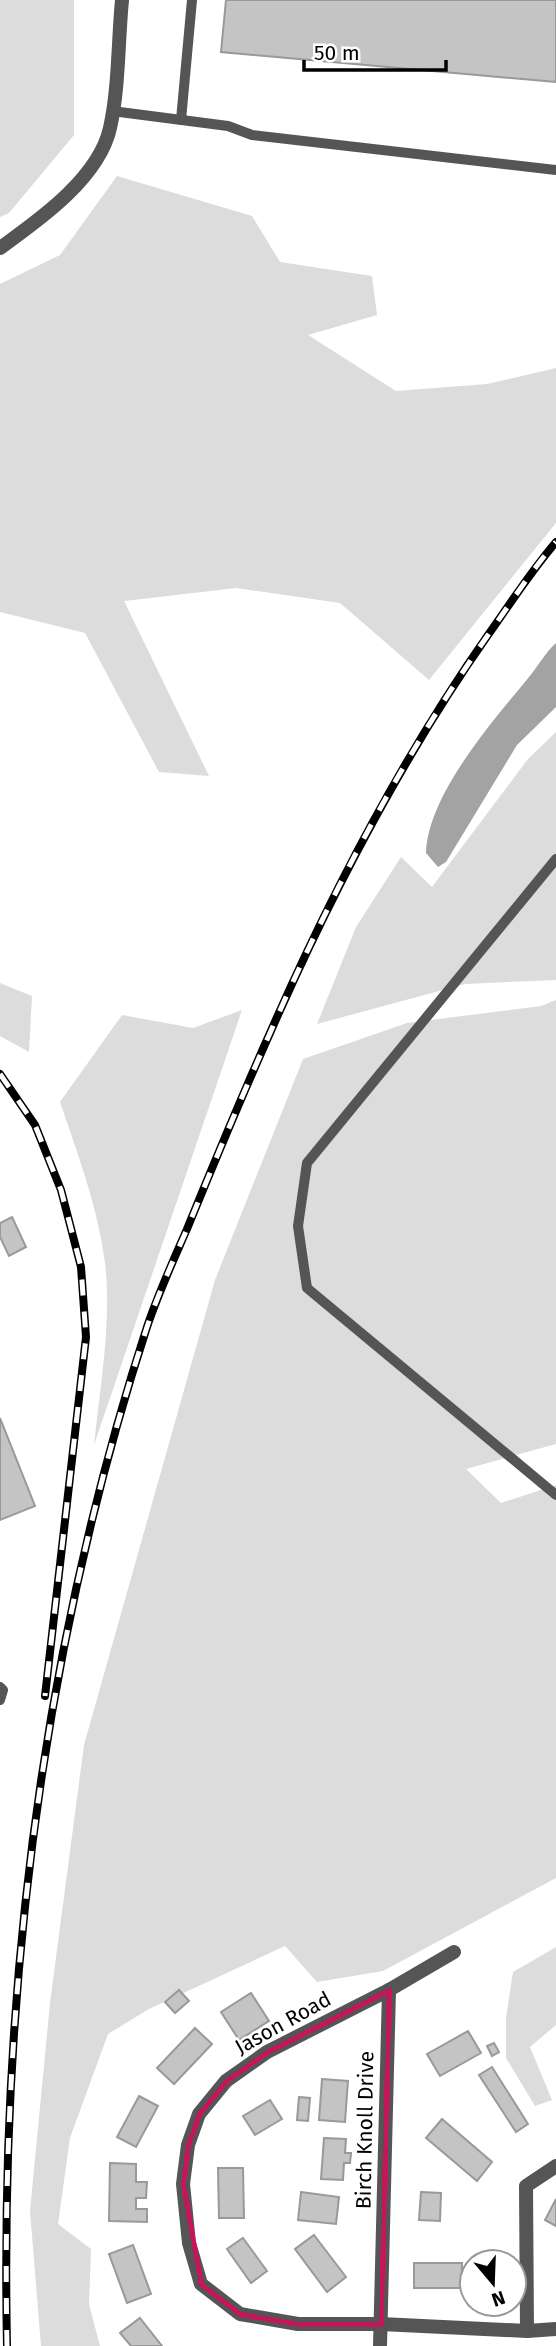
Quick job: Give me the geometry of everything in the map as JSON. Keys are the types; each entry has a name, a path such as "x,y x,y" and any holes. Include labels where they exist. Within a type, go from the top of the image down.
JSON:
{"street":[{"path":"0,248 44,217 86,174 110,130 122,0"},
{"path":"389,1990 454,1952"},
{"name":"Jason Road","path":"389,1990 267,2052 226,2081 199,2114 188,2145 183,2184 189,2243 201,2284 217,2300 240,2314 298,2325 381,2324 527,2331 556,2329"},
{"name":"Birch Knoll Drive","path":"380,2346 389,1990"},
{"path":"527,2331 526,2186 556,2166"}],"lane":[{"path":"181,120 192,0"},
{"path":"112,111 228,126 252,135 556,170"},
{"path":"556,859 307,1163 298,1226 307,1288 556,1494"},
{"path":"0,1687 3,1690 0,1700"}],"highlighted area":[{"path":"389,1990 381,2324 298,2324 240,2314 201,2284 183,2184 188,2145 199,2114 226,2081 267,2052"}],"shaded area":[{"path":"0,0 74,0 74,135 9,213 0,217"},
{"path":"117,176 252,216 280,262 372,276 377,315 308,335 396,391 487,384 556,368 556,523 429,680 340,603 236,588 124,601 209,776 159,772 85,633 0,612 0,284 60,255"},
{"path":"556,643 556,707 517,745 446,862 438,867 426,853 430,830 450,783 481,736"},
{"path":"556,732 556,980 465,984 317,1024 356,927 401,857 432,887 528,759"},
{"path":"0,983 32,996 29,1052 0,1036"},
{"path":"556,1000 556,1444 466,1469 501,1503 556,1485 556,1878 383,1971 317,1982 285,1946 149,2009 108,2034 70,2138 58,2224 91,2249 89,2304 100,2346 41,2346 30,2211 50,2003 84,1745 215,1280 303,1059 407,1023 541,1006"},
{"path":"242,1010 94,1445 106,1331 105,1263 92,1201 60,1102 122,1015 193,1028"},
{"path":"556,1947 556,2025 530,2047 552,2100 535,2106 506,2058 506,2018 513,1972"}],"building":[{"path":"226,0 556,0 556,82 221,52"},
{"path":"12,1217 26,1247 9,1256 0,1237 0,1223"},
{"path":"0,1418 35,1506 0,1520"},
{"path":"179,1990 189,2001 175,2013 165,2002"},
{"path":"251,1993 269,2021 239,2040 221,2012"},
{"path":"195,2028 212,2044 174,2084 157,2068"},
{"path":"468,2031 481,2053 440,2076 427,2054"},
{"path":"494,2043 499,2052 492,2056 487,2046"},
{"path":"492,2067 528,2124 516,2132 479,2075"},
{"path":"322,2079 348,2081 345,2122 319,2120"},
{"path":"139,2096 158,2106 136,2147 117,2137"},
{"path":"299,2097 310,2098 308,2121 297,2120"},
{"path":"270,2100 282,2119 255,2135 243,2116"},
{"path":"442,2119 492,2162 477,2181 426,2138"},
{"path":"324,2138 346,2139 345,2153 351,2153 350,2163 344,2163 343,2180 321,2179"},
{"path":"110,2163 136,2164 136,2182 147,2182 146,2198 136,2198 136,2209 147,2209 147,2222 109,2221"},
{"path":"218,2168 243,2168 244,2218 219,2218"},
{"path":"301,2192 339,2197 336,2224 298,2220"},
{"path":"421,2192 441,2193 440,2221 419,2220"},
{"path":"556,2199 556,2226 545,2220"},
{"path":"314,2235 346,2277 327,2292 295,2249"},
{"path":"243,2238 267,2271 251,2283 227,2249"},
{"path":"133,2245 151,2294 127,2303 109,2254"},
{"path":"414,2263 458,2263 458,2288 414,2288"},
{"path":"140,2318 162,2346 131,2346 120,2333"}],"railway":[{"path":"7,2346 11,2088 20,1959 34,1830 54,1703 79,1576 110,1451 147,1327 259,1057 293,981 369,828 456,682 556,542"},
{"path":"0,1074 35,1125 61,1190 81,1267 86,1337 45,1696"}]}
